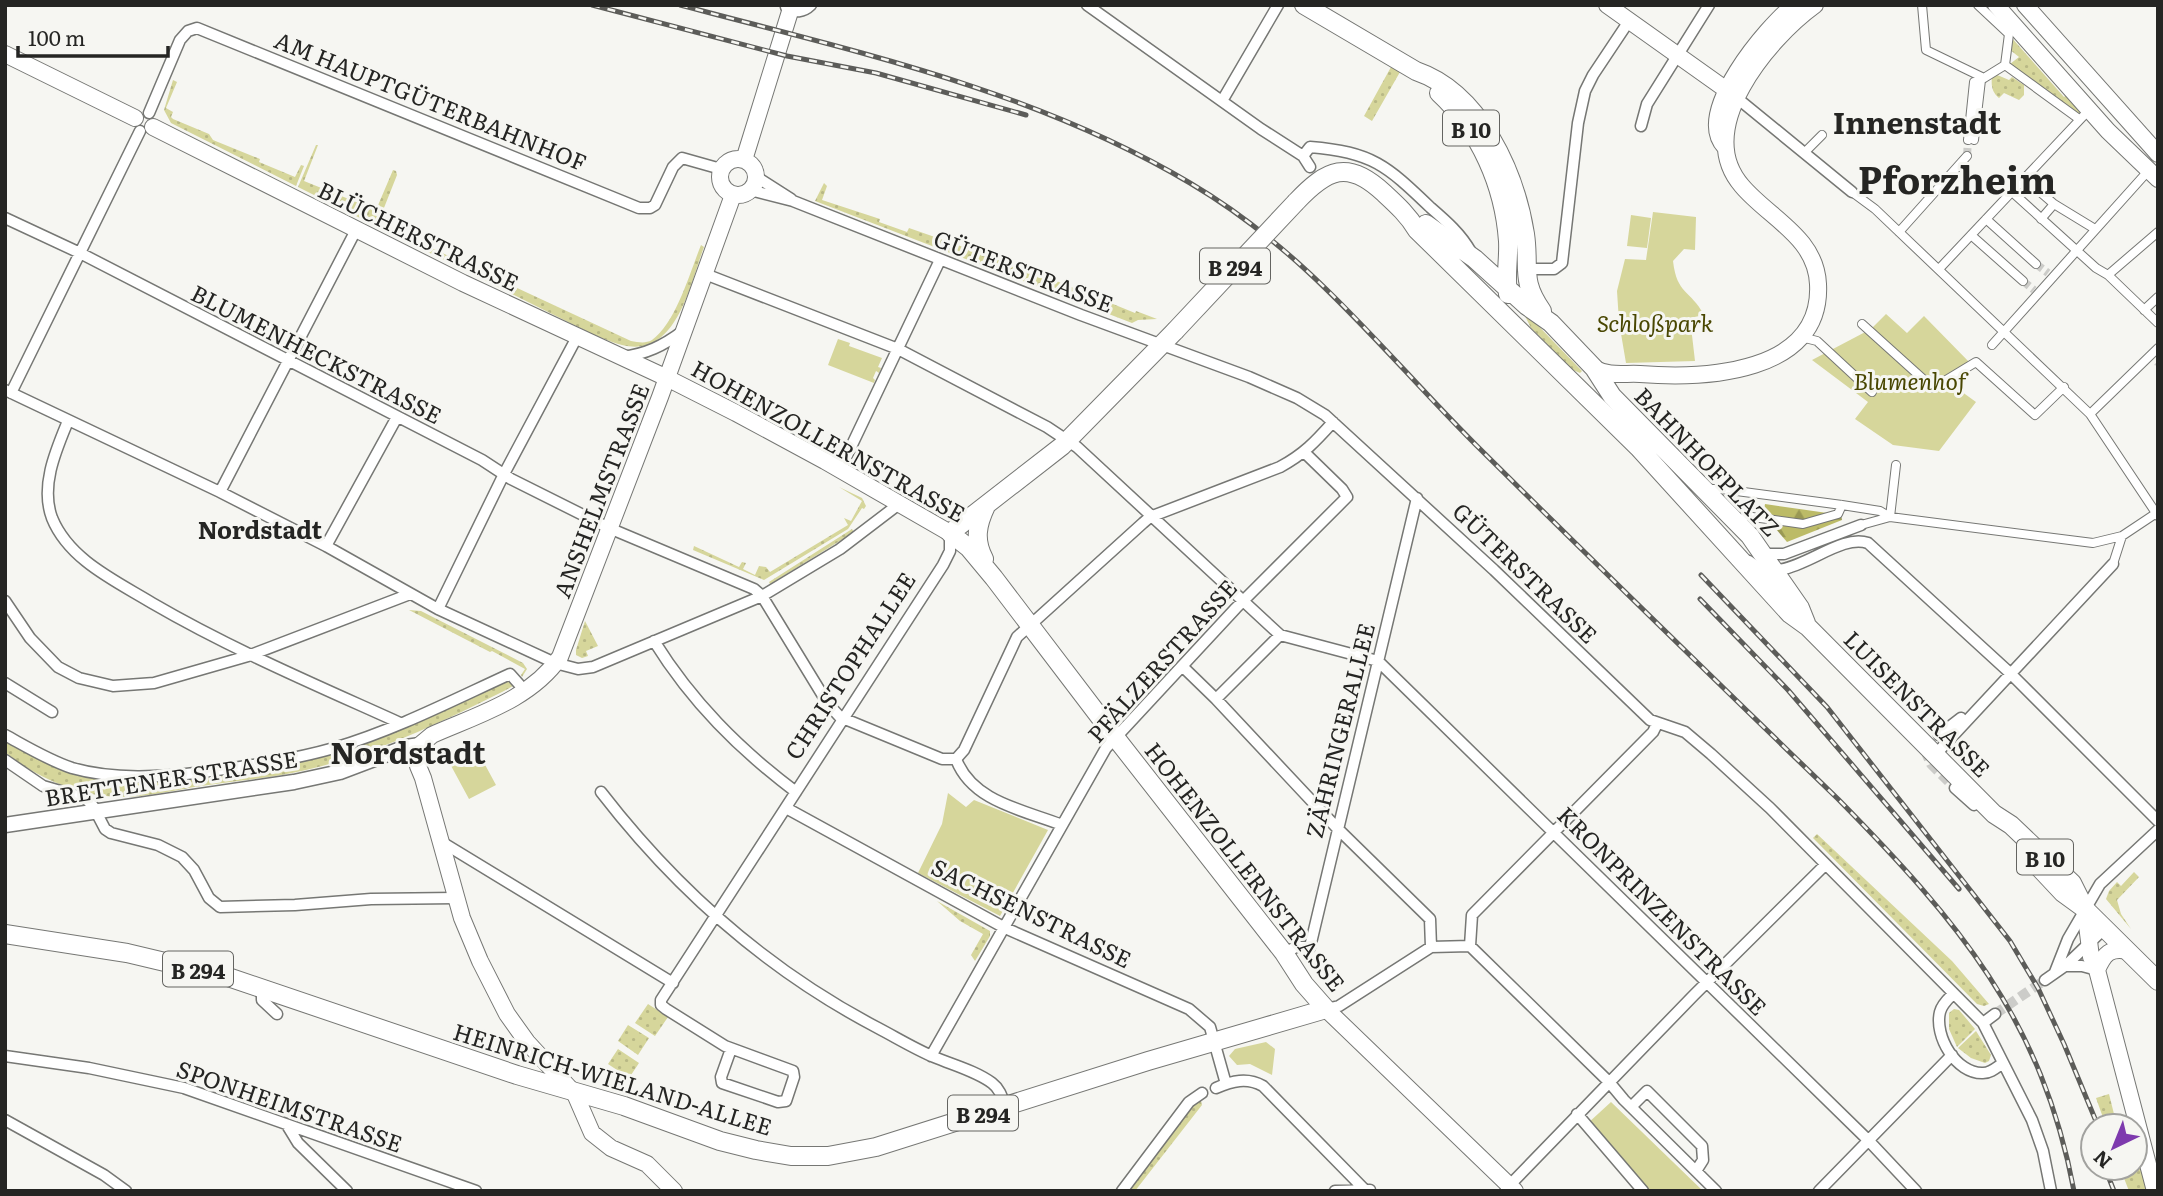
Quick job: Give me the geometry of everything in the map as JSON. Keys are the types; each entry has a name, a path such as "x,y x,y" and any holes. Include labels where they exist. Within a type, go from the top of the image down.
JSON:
{"main road":[{"name":"B 10","path":"1304,5 1416,71 1432,76 1469,106 1489,134 1504,165 1519,208 1525,237 1530,293 1550,323"},
{"path":"1607,5 1732,94"},
{"path":"1594,368 1608,374 1655,376 1713,373 1744,368 1778,355 1801,337 1811,321 1818,296 1818,278 1810,256 1795,234 1743,187 1731,169 1725,147 1718,139 1717,124 1743,63 1766,30 1794,5"},
{"path":"1732,94 1767,49 1815,5"},
{"path":"1996,5 2084,115 2153,174"},
{"path":"744,160 788,7"},
{"path":"2013,24 2017,17 2029,9 2156,150"},
{"name":"BLÜCHERSTRASSE","path":"5,54 356,230 667,378"},
{"name":"B 10","path":"1416,71 1461,115 1480,144 1501,201 1508,251 1507,287 1512,322"},
{"path":"732,160 744,160 752,166 753,183 743,195 733,195 725,190 720,182 722,169 732,160"},
{"name":"B 294","path":"950,533 1068,441 1163,345 1314,184 1338,171 1352,172 1372,181 1512,322"},
{"name":"ANSHELMSTRASSE","path":"555,663 568,639 733,195"},
{"name":"B 294","path":"1408,215 1424,223 1481,264 1507,287"},
{"path":"1465,276 1465,271 1469,268 1481,264 1494,268 1499,266 1508,251"},
{"name":"BAHNHOFPLATZ","path":"1507,287 1550,323 1594,368 1612,396 1750,537 1775,570"},
{"name":"BAHNHOFPLATZ","path":"1512,322 1660,470 1727,544"},
{"path":"1605,386 1655,376"},
{"name":"HOHENZOLLERNSTRASSE","path":"667,378 840,470 950,533 969,548 1115,737 1290,950 1304,984 1326,1009 1510,1189"},
{"name":"BAHNHOFPLATZ","path":"1576,385 1605,386"},
{"name":"HOHENZOLLERNSTRASSE","path":"986,505 976,538 994,578"},
{"name":"LUISENSTRASSE","path":"1727,544 1790,614 1808,627 1994,814 2005,832 2063,893 2085,909 2158,981"},
{"name":"LUISENSTRASSE","path":"1775,570 1800,608 1808,627"},
{"name":"BRETTENER STRASSE","path":"419,746 432,735 526,692 555,663"},
{"path":"419,746 418,766 456,898 474,948 507,1014 527,1042 575,1094 587,1126 597,1138 611,1148 647,1164 674,1191"},
{"path":"2085,909 2091,957 2097,970 2155,1191"},
{"name":"HEINRICH-WIELAND-ALLEE","path":"5,934 155,958 262,988 575,1094 624,1106 746,1148 778,1155 806,1157 843,1154 876,1147 1214,1041 1326,1009"},
{"path":"2097,970 2102,958 2110,951 2128,951"}],"street":[{"path":"788,7 802,11 811,5"},
{"path":"1087,5 1303,156 1310,167"},
{"path":"1222,101 1278,5"},
{"path":"1642,126 1647,104 1709,5"},
{"path":"1922,5 1926,50 1984,78"},
{"path":"1978,5 2008,34 2005,65"},
{"path":"1527,269 1555,269 1562,263 1578,123 1585,92 1593,75 1629,21"},
{"name":"AM HAUPTGÜTERBAHNHOF","path":"144,122 180,40 188,31 197,28 639,208 655,205 673,167 682,158 722,169"},
{"path":"1974,82 1971,140 1981,80 2005,65"},
{"path":"1939,269 2084,115 2005,65"},
{"path":"1732,94 1760,120 1805,152 1875,209 2064,387 2090,414 2157,514 2122,536 2093,543 1890,517 1784,554 1763,554"},
{"path":"144,122 8,391 220,492 326,546 439,609 555,663 578,670 587,669 762,596 840,549 899,504"},
{"path":"1805,152 1822,135"},
{"path":"1303,156 1310,148 1329,149 1382,164 1460,235 1481,264"},
{"path":"1899,232 1967,156"},
{"path":"1992,345 2050,276 2153,174"},
{"path":"2024,178 2054,204 2095,229"},
{"name":"GÜTERSTRASSE","path":"753,183 940,260 1288,393 1333,422 1417,498 1650,720 1679,729 1695,740 1770,808 1983,1023 2032,1120 2043,1151 2051,1191"},
{"path":"2011,191 2096,268 2108,275 2158,323"},
{"path":"2041,219 2054,204"},
{"name":"BLUMENHECKSTRASSE","path":"5,218 80,253 608,528 750,587 762,596"},
{"path":"1986,219 2036,264"},
{"path":"220,492 356,230"},
{"path":"2108,275 2158,232"},
{"path":"1971,235 2023,281"},
{"path":"840,470 940,260"},
{"path":"705,274 898,349 1046,427 1068,441 1280,635 1378,661"},
{"path":"2144,310 2158,297"},
{"path":"1863,324 1933,388 1976,362 2035,415 2064,387"},
{"name":"ANSHELMSTRASSE","path":"622,357 663,346 683,331"},
{"path":"439,609 504,474 577,337"},
{"path":"1801,337 1817,341 1872,392"},
{"path":"2090,414 2153,359 2158,348"},
{"path":"326,546 397,417"},
{"path":"68,421 55,455 48,497 53,520 66,542 83,559 114,581 248,656 400,723"},
{"path":"762,596 828,704 843,719 942,759 956,759 964,750 1015,640 1150,517 1279,467 1305,453 1333,422"},
{"name":"PFÄLZERSTRASSE","path":"931,1056 1106,748 1243,601 1347,497 1305,453"},
{"path":"1890,517 1896,465"},
{"path":"1705,489 1842,505 1881,511 1890,517"},
{"name":"ZÄHRINGERALLEE","path":"1290,950 1310,947 1417,498"},
{"path":"1745,516 1803,524 1838,514 1842,505"},
{"name":"CHRISTOPHALLEE","path":"731,1049 721,1077 722,1083 778,1102 786,1101 794,1077 793,1071 731,1049 663,1007 661,1000 943,565 950,551 950,533"},
{"path":"1935,755 2113,564 2122,536"},
{"path":"1727,544 1759,568 1775,570 1792,567 1854,541 1863,541 1873,547 2010,673 2158,821"},
{"path":"1775,570 1784,554"},
{"path":"5,601 30,638 51,661 67,672 102,685 113,686 154,683 248,656 410,594"},
{"path":"1216,699 1280,635"},
{"path":"654,641 679,678 717,724 759,764 796,792"},
{"name":"KRONPRINZENSTRASSE","path":"1378,661 1868,1140 1916,1191"},
{"path":"1182,666 1337,828 1430,919 1431,947"},
{"path":"5,735 50,759 74,768 104,774 140,776 222,769 307,755 359,740 510,674 526,692"},
{"path":"5,682 52,712"},
{"path":"1939,735 1983,702"},
{"path":"1470,946 1472,915 1653,732 1657,724"},
{"name":"BRETTENER STRASSE","path":"5,825 312,779 406,747 419,746"},
{"path":"956,759 965,779 981,792 1062,825"},
{"path":"5,760 43,786 85,798 111,833 158,845 181,857 194,870 209,898 224,907 371,899 456,898"},
{"path":"1955,788 1979,811 1994,814"},
{"path":"601,792 656,858 716,916 775,964 824,998 931,1056 992,1083 1002,1095 1005,1106"},
{"name":"SACHSENSTRASSE","path":"786,808 1005,928 1183,1006 1207,1023 1214,1041"},
{"path":"2060,969 2068,939 2100,884 2158,830"},
{"path":"440,841 673,982"},
{"path":"1510,1189 1577,1114 1825,865"},
{"path":"2045,980 2105,928"},
{"path":"1326,1009 1339,1006 1431,947 1470,946 1716,1191"},
{"path":"2060,969 2082,966 2097,970"},
{"path":"262,988 262,1000 277,1014"},
{"path":"1953,994 1944,1004 1940,1015 1940,1032 1952,1055 1972,1070 1982,1073 1992,1071 2003,1063"},
{"path":"1983,1023 1995,1014"},
{"path":"1214,1041 1221,1086 1244,1080 1255,1081 1263,1086 1368,1190"},
{"path":"1819,1191 1952,1055"},
{"name":"SPONHEIMSTRASSE","path":"5,1056 65,1063 184,1088 476,1191"},
{"path":"1631,1107 1647,1091 1702,1146 1703,1160 1696,1171"},
{"path":"1122,1191 1189,1102 1202,1093"},
{"path":"1577,1114 1643,1191"},
{"path":"5,1120 104,1175 126,1191"},
{"path":"287,1125 298,1143 347,1191"},
{"path":"1335,1191 1368,1190"}],"green space":[{"path":"2011,37 2064,97 2069,93 2084,110 2080,114 2062,105 2058,98 2010,64 2019,57 2009,49"},
{"path":"1391,67 1400,72 1372,121 1364,116"},
{"path":"1995,74 2009,80 2012,77 2024,85 2024,95 2019,100 2004,93 1999,98 1992,86 1992,76"},
{"path":"173,80 177,82 166,108 173,112 173,119 295,177 301,165 304,166 296,186 171,123 164,110"},
{"path":"316,145 304,181 376,210 393,170 396,171 397,175 378,223 631,341 649,341 661,332 675,310 701,245 704,247 686,298 668,330 656,341 641,346 622,345 586,331 298,187"},
{"path":"824,183 827,186 822,200 880,219 879,222 907,232 909,228 1012,264 1013,268 1020,271 1027,269 1135,313 1136,311 1157,319 1132,323 815,201"},
{"name":"Schloßpark","path":"1653,212 1696,217 1695,250 1684,249 1673,261 1681,286 1704,315 1690,318 1695,361 1626,363 1617,291 1625,259 1646,260"},
{"path":"1631,215 1651,218 1647,248 1627,246"},
{"path":"1521,308 1582,371 1580,373 1573,370 1531,328"},
{"name":"Blumenhof","path":"1886,314 1907,333 1924,316 1972,365 1956,382 1958,389 1976,402 1939,451 1893,445 1855,419 1868,402 1812,360 1871,329"},
{"path":"838,339 882,358 878,367 881,368 879,373 876,371 873,378 874,383 828,365"},
{"path":"839,487 862,498 866,506 848,529 764,580 693,550 694,546 739,567 742,562 746,563 743,569 755,575 759,566 766,567 770,572 848,525 844,518 851,521 862,501"},
{"path":"1765,504 1841,515 1842,520 1787,542 1763,514"},
{"path":"852,529 854,532 770,584 769,582"},
{"path":"409,610 421,611 523,663 527,669 522,677 525,669"},
{"path":"585,621 598,646 586,651 588,656 582,658 576,655 576,650"},
{"path":"508,679 513,686 502,692 431,726 357,755 293,773 152,795 106,796 75,790 45,778 5,752 5,740 78,773 235,771 431,715"},
{"path":"476,748 496,785 469,799 449,762"},
{"path":"948,793 966,807 974,800 1048,830 1000,916 918,873 942,824"},
{"path":"1817,834 1952,961 1989,1004 1977,1004 1813,838"},
{"path":"2134,872 2139,877 2117,900 2121,914 2131,929 2106,899 2117,882 2121,886"},
{"path":"937,901 990,931 990,936 975,961 971,955 983,934 960,921"},
{"path":"648,1004 668,1017 655,1036 635,1023"},
{"path":"1954,1009 1959,1010 1975,1029 1957,1047 1949,1029 1949,1013"},
{"path":"628,1025 649,1038 638,1055 618,1041"},
{"path":"1976,1031 1991,1055 1985,1063 1971,1058 1958,1048"},
{"path":"1266,1042 1275,1049 1272,1075 1250,1064 1237,1065 1229,1056 1235,1049"},
{"path":"618,1049 639,1063 629,1078 608,1064"},
{"path":"2109,1094 2114,1112 2101,1112 2096,1098"},
{"path":"1195,1101 1201,1101 1202,1105 1135,1191 1125,1191"},
{"path":"1611,1102 1703,1191 1644,1191 1587,1124"},
{"path":"2125,1182 2144,1182 2147,1191 2129,1191"}],"tunnel":[{"path":"1967,156 1968,140"},
{"path":"2036,264 2048,273"},
{"path":"2023,281 2034,290"},
{"path":"1929,750 1927,755 1931,764 1955,788"},
{"path":"1995,1014 2045,980"}],"railway":[{"path":"592,5 787,56 876,73 1026,115"},
{"path":"680,5 941,76 1069,122 1190,183 1233,210 1272,240 1342,305 1476,445 1838,799 1921,887 1989,976 2017,1023 2040,1074 2060,1130 2074,1191"},
{"path":"1701,575 1827,707 2010,941 2038,988 2092,1112"},
{"path":"1700,599 1788,690 1959,889"},
{"path":"2110,1182 2114,1191"}],"district":[{"name":"Innenstadt","path":"1917,121"},
{"name":"Pforzheim","path":"1957,177"},
{"name":"Nordstadt","path":"260,528"},
{"name":"Nordstadt","path":"408,751"}]}
